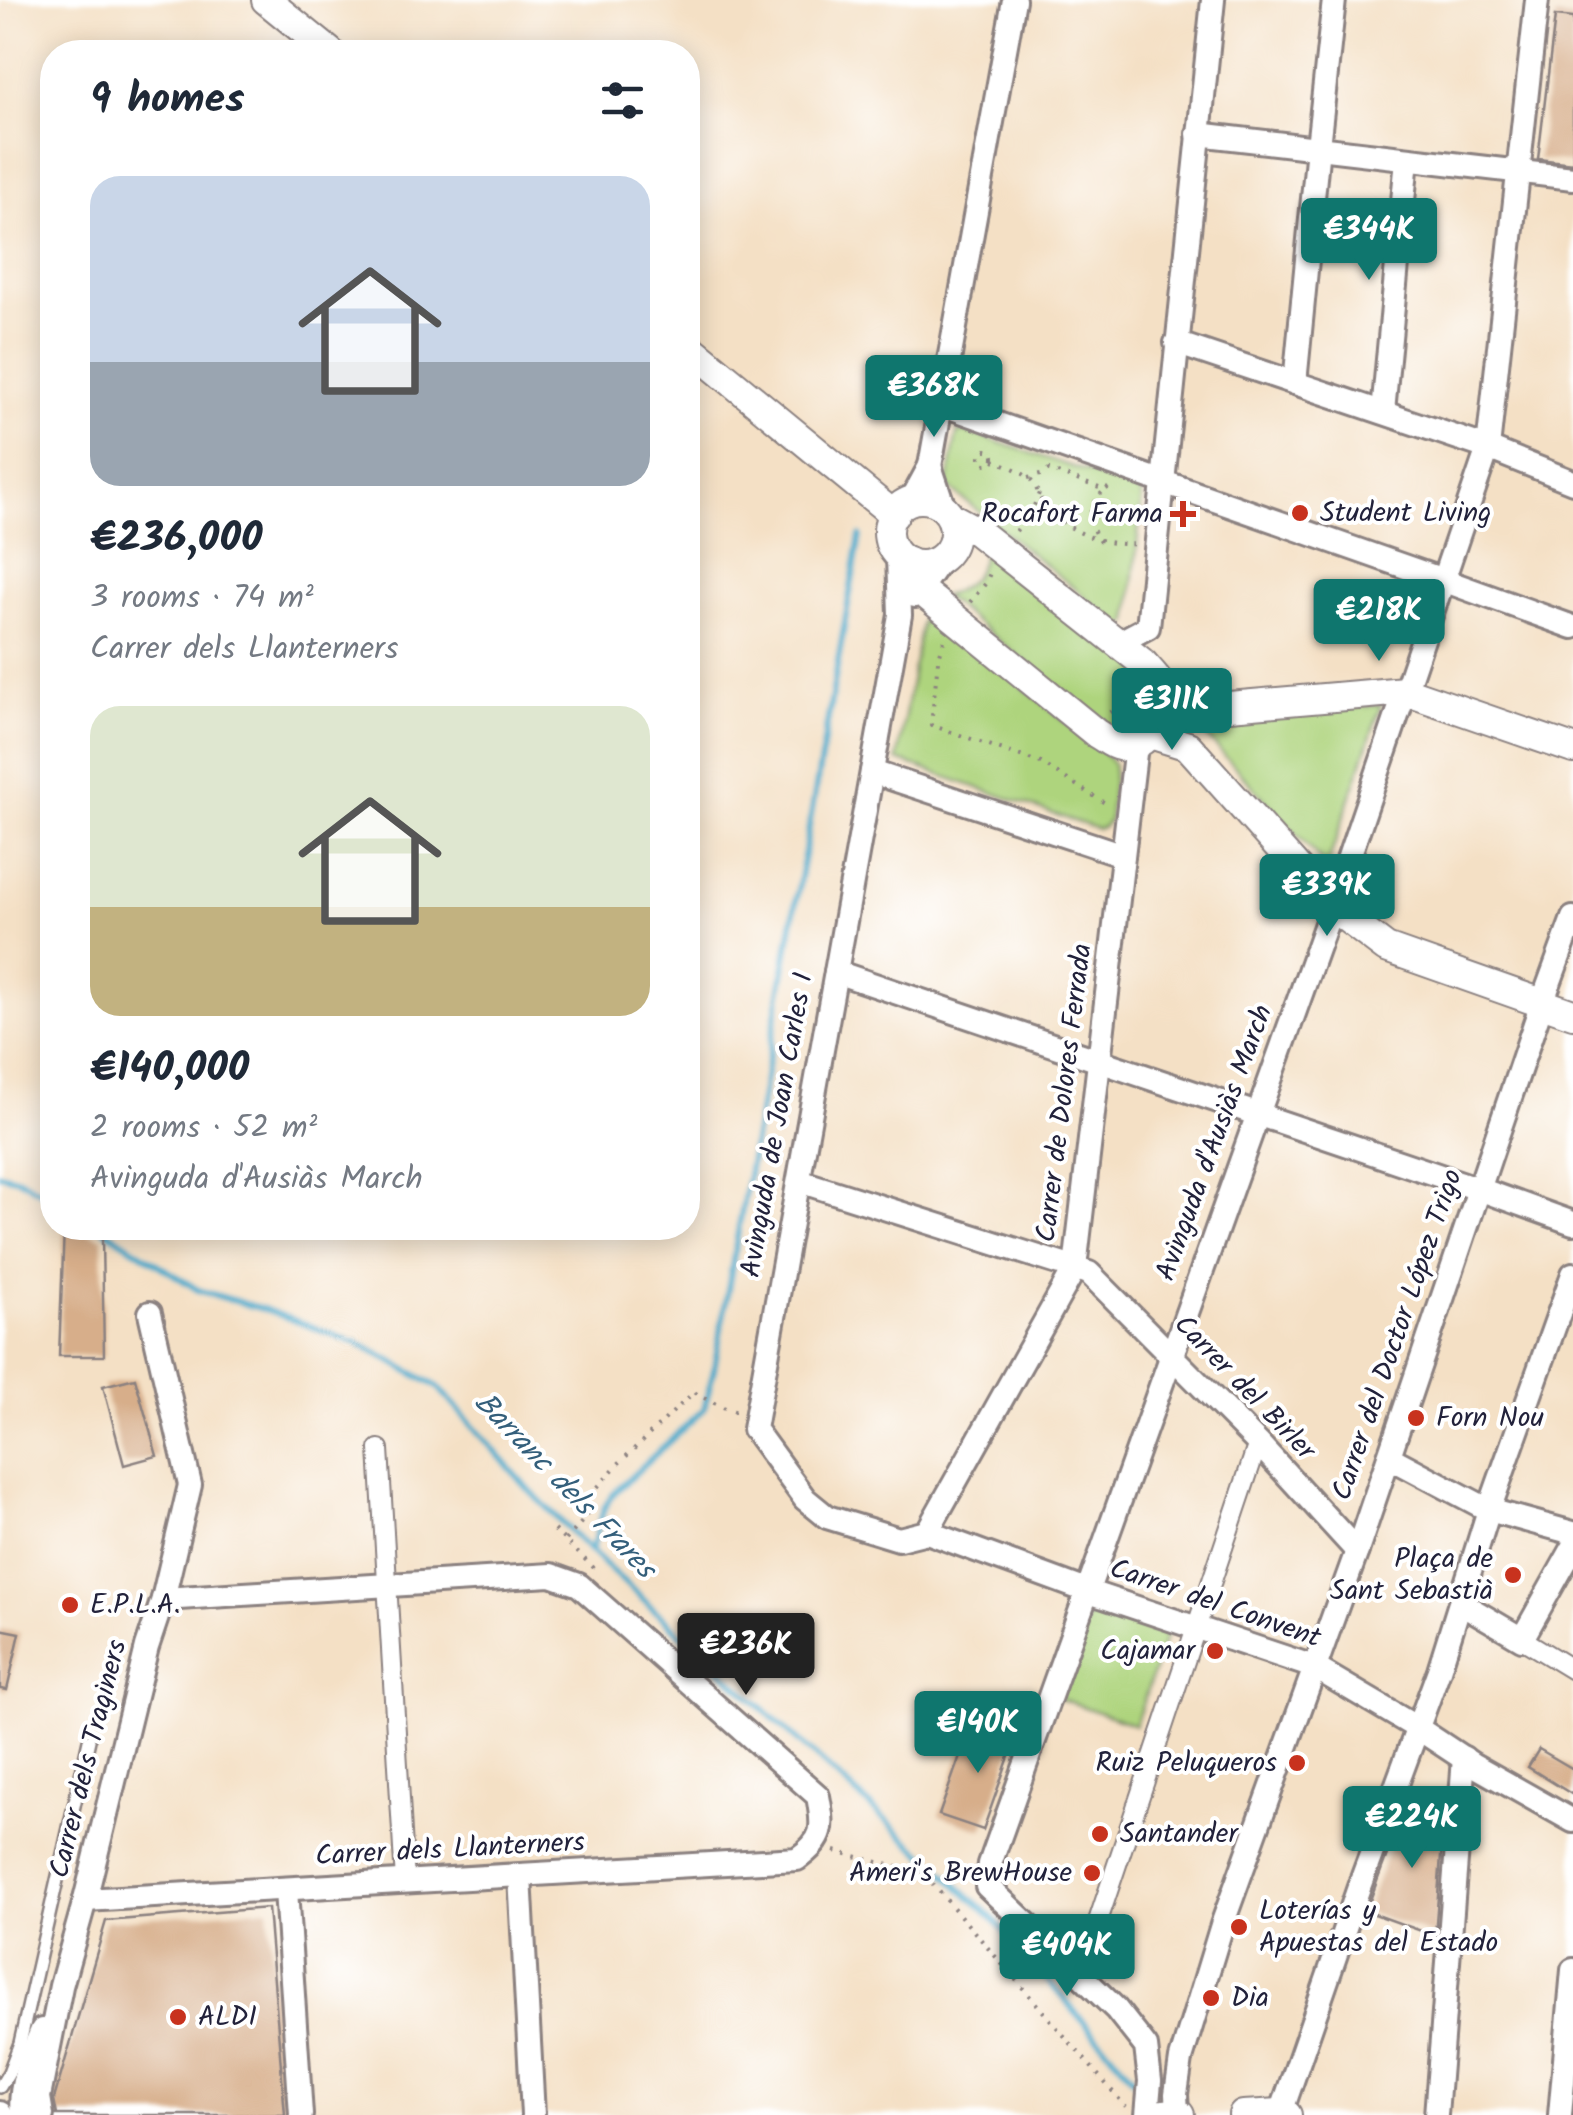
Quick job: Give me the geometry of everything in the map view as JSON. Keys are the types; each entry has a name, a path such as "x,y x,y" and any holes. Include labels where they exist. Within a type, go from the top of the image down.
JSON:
{"street":[{"path":"266,0 315,40"},
{"path":"1014,0 930,466 890,522 888,534 894,550 921,588 1097,734 1118,746 1143,740 1188,746 1332,907 1386,948 1573,1014"},
{"path":"1118,643 1148,627 1213,0"},
{"path":"1296,383 1334,0"},
{"name":"Avinguda d'Ausiàs March","path":"1080,1975 987,1886 990,1864 1332,907 1488,448 1537,0"},
{"path":"1198,134 1573,178"},
{"path":"1383,412 1408,158"},
{"path":"1176,343 1488,448 1573,482"},
{"path":"700,355 902,508"},
{"path":"941,404 1573,628"},
{"path":"903,559 916,564 932,563 942,558 952,543 954,531 930,466"},
{"path":"902,508 924,499 935,502 1142,663 1162,686 1164,702 1143,740"},
{"name":"Avinguda de Joan Carles I","path":"900,615 942,558"},
{"name":"Avinguda de Joan Carles I","path":"756,1416 900,615 903,559"},
{"path":"1164,702 1206,708 1405,691 1573,749"},
{"name":"Carrer de Dolores Ferrada","path":"928,1532 1074,1268 1123,855 1143,740"},
{"path":"872,772 1123,855"},
{"name":"Carrer del Doctor López Trigo","path":"1178,2115 1176,2094 1181,2059 1222,1925 1357,1551 1573,918"},
{"path":"836,972 1479,1188 1573,1224"},
{"name":"Carrer del Birler","path":"798,1181 1089,1273 1258,1443 1357,1551"},
{"path":"1244,2115 1284,2114 1573,1274"},
{"name":"Carrer dels Traginers","path":"61,1986 190,1485 150,1313"},
{"path":"756,1416 754,1429 806,1500 827,1516 898,1539 928,1532"},
{"path":"1147,2115 1150,2081 1146,2048 1116,2009 1080,1975 1258,1443"},
{"path":"379,1449 404,1882"},
{"path":"1389,1457 1490,1510 1573,1533"},
{"name":"Carrer del Convent","path":"928,1532 1086,1591 1314,1667 1573,1821"},
{"path":"1522,1639 1573,1548"},
{"path":"163,1599 551,1575 588,1578 818,1796 823,1821 816,1846"},
{"path":"1461,1603 1573,1670"},
{"path":"1436,2115 1464,1758"},
{"name":"Carrer dels Llanterners","path":"85,1900 797,1859 816,1846"},
{"path":"520,1876 533,2115"},
{"path":"286,1890 301,2115"},
{"path":"1560,2115 1569,2072 1573,1970"},
{"path":"22,2115 20,2098 31,2056 61,1986"},
{"path":"42,2115 40,2097 61,1986"},
{"path":"1140,2040 1187,2040"},
{"path":"1155,2115 1178,2115"}],"lane":[{"path":"0,2087 10,2072 20,2042 90,1740"}],"path":[{"path":"994,460 1020,471 1039,493 1043,504 1076,530 1100,542 1156,546"},
{"path":"1100,542 1090,513 1094,500 1110,488 1122,468"},
{"path":"1028,478 1050,470 1105,490"},
{"path":"1000,550 1026,520 1039,493"},
{"path":"961,611 986,583"},
{"path":"946,638 938,660 931,725 1040,763 1110,806"},
{"path":"1101,719 1117,708 1120,685"},
{"path":"566,1540 578,1530 595,1490 694,1392 713,1400 720,1408 756,1416"},
{"path":"554,1530 566,1540 588,1578"},
{"path":"816,1846 924,1874 1133,2115"}],"green space":[{"path":"965,431 1139,489 1142,498 1129,623 1120,625 947,486 956,438 958,432"},
{"path":"984,544 1142,671 1154,692 1139,723 1126,729 1106,726 943,596 960,589 973,577"},
{"path":"927,609 1104,753 1114,766 1109,821 1103,827 1097,829 897,760 923,613"},
{"path":"1381,705 1327,867 1199,728 1201,720"},
{"path":"1092,1606 1167,1633 1135,1725 1058,1698"}],"building":[{"path":"1555,16 1573,18 1573,163 1538,159"},
{"path":"64,1240 102,1240 104,1356 59,1356"},
{"path":"135,1378 157,1456 124,1465 103,1386"},
{"path":"0,1629 20,1633 7,1690 0,1689"},
{"path":"972,1722 1016,1737 983,1830 939,1815"},
{"path":"1539,1749 1573,1769 1573,1795 1528,1767"},
{"path":"1408,1798 1444,1815 1435,1936 1366,1911"},
{"name":"ALDI","path":"268,1908 285,2115 57,2115 54,2099 106,1921"}],"waterway":[{"path":"591,1552 604,1508 613,1494 704,1409 860,536"},
{"name":"Barranc dels Frares","path":"0,1174 40,1191"},
{"name":"Barranc dels Frares","path":"121,1240 198,1290 362,1345 438,1387 531,1492 605,1565 992,1917 1140,2086"}],"place":[{"name":"Student Living","path":"1300,513"},
{"name":"Rocafort Farma","path":"1183,514"},
{"name":"Forn Nou","path":"1416,1418"},
{"name":"Plaça de Sant Sebastià","path":"1513,1575"},
{"name":"E.P.L.A.","path":"70,1605"},
{"name":"Cajamar","path":"1215,1651"},
{"name":"Ruiz Peluqueros","path":"1297,1763"},
{"name":"Santander","path":"1100,1834"},
{"name":"Ameri's BrewHouse","path":"1092,1873"},
{"name":"Loterías y Apuestas del Estado","path":"1239,1927"},
{"name":"Dia","path":"1211,1998"},
{"name":"ALDI","path":"178,2017"}]}
